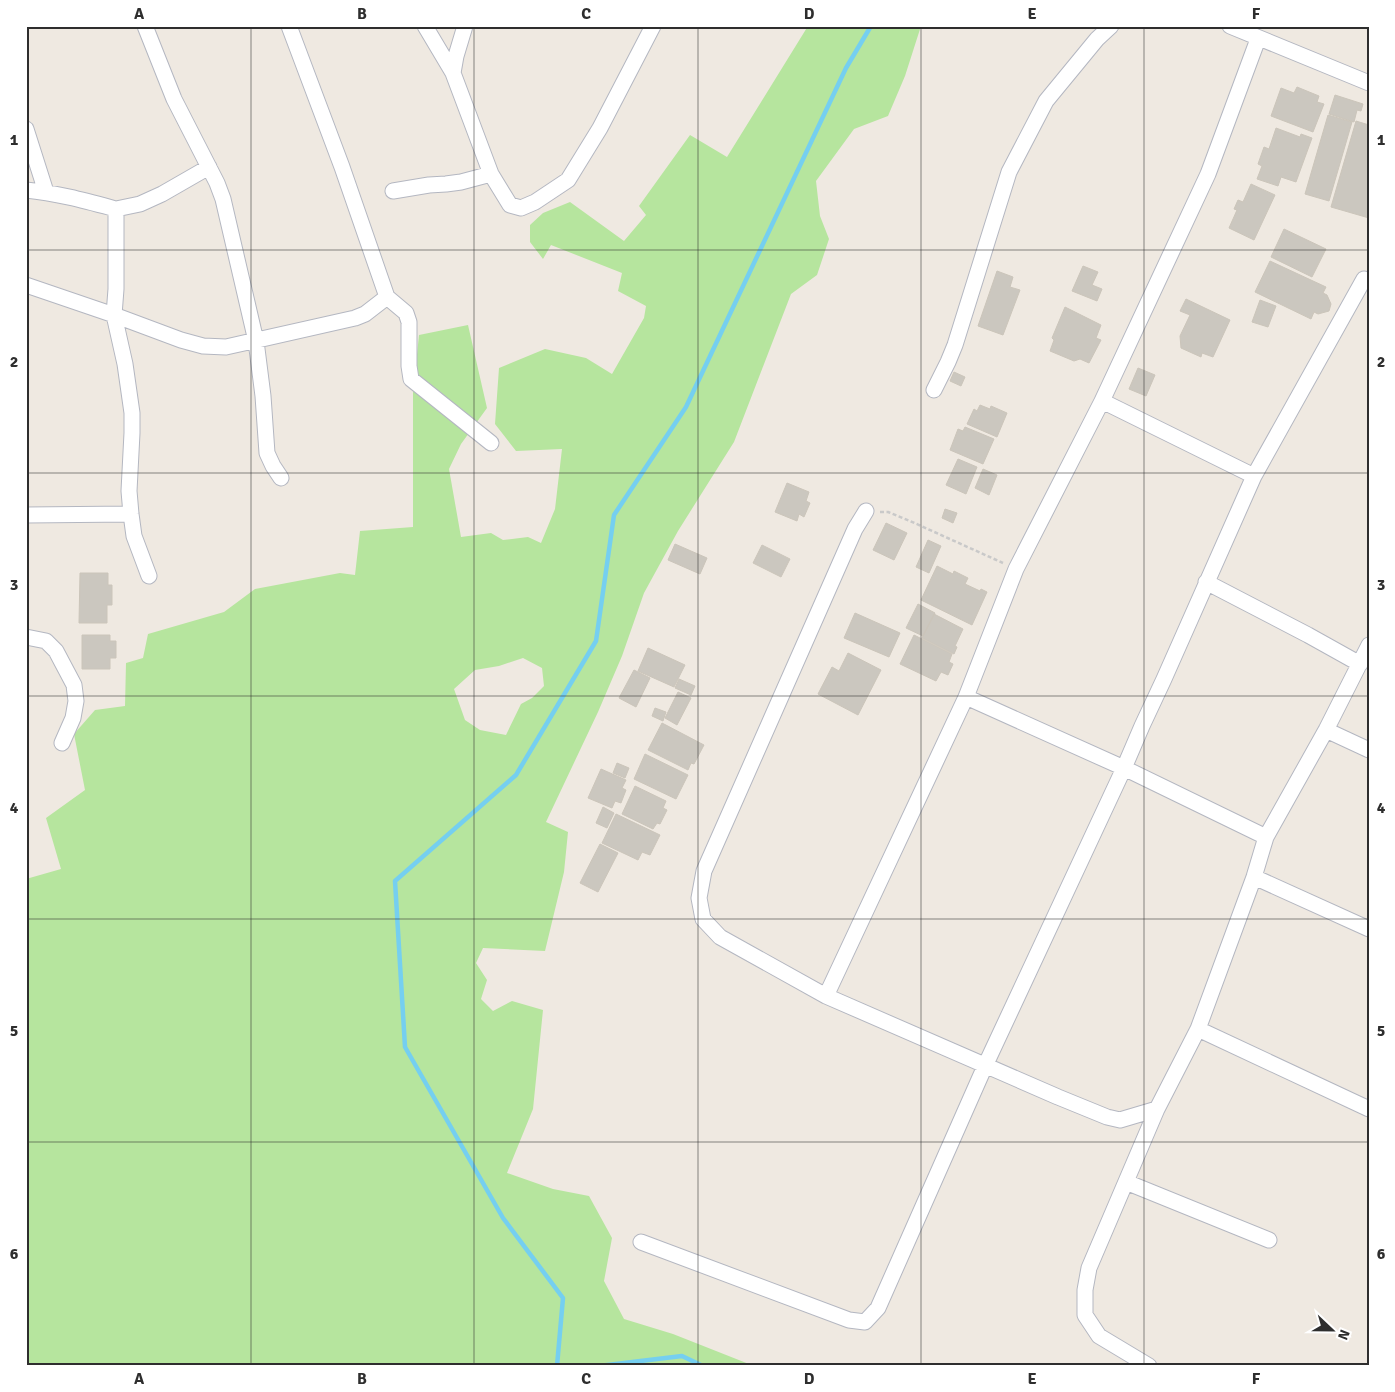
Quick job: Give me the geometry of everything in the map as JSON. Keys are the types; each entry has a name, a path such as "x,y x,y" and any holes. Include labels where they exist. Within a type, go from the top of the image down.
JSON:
{"street":[{"path":"144,26 174,99 217,183 223,199 256,341 263,396 267,452 281,478"},
{"path":"289,26 342,167 387,298 406,313 409,322 409,366 411,379 491,442"},
{"path":"425,26 452,73 491,174 510,205 520,208 535,202 568,180 600,128 654,26"},
{"path":"452,73 464,26"},
{"path":"934,390 955,345 1009,172 1046,102 1097,39 1110,26"},
{"path":"1230,26 1369,83"},
{"path":"826,996 966,697 1016,569 1102,401 1208,174 1258,39"},
{"path":"26,130 46,192"},
{"path":"26,190 46,192 116,209 140,204 162,194 209,167"},
{"path":"393,191 453,183 491,174"},
{"path":"116,209 114,315 125,364 132,414 130,514 134,536 149,576"},
{"path":"641,1242 849,1320 865,1322 878,1308 985,1066 1124,768 1254,476 1364,278"},
{"path":"26,285 181,340 203,346 226,347 355,318 365,314 387,298"},
{"path":"1102,401 1254,476"},
{"path":"866,511 855,529 704,871 699,898 703,919 720,936 826,996 1058,1097 1120,1120 1157,1109"},
{"path":"26,515 130,514"},
{"path":"1206,582 1360,664"},
{"path":"26,637 46,641 56,651 74,685 76,701 73,718 62,743"},
{"path":"1149,1366 1099,1336 1085,1315 1085,1290 1089,1268 1157,1109 1198,1029 1254,877 1266,836 1326,730 1369,645"},
{"path":"966,697 1124,768 1266,836"},
{"path":"1326,730 1369,750"},
{"path":"1254,877 1369,929"},
{"path":"1198,1029 1369,1109"},
{"path":"1126,1182 1269,1240"}],"path":[{"path":"866,511 888,512 910,520 1016,569"}],"green space":[{"path":"808,26 921,26 905,76 888,116 854,129 816,181 820,216 829,239 817,275 791,294 734,442 678,531 644,593 622,656 546,822 568,832 564,872 545,951 483,948 476,963 487,980 481,999 493,1011 512,1001 543,1010 533,1109 507,1173 553,1189 589,1196 612,1238 604,1281 624,1319 673,1334 754,1366 26,1366 26,879 61,869 46,818 85,790 74,734 95,710 125,706 126,663 143,658 148,634 224,612 255,589 340,573 355,575 360,531 413,527 413,393 419,335 468,325 487,408 461,444 449,469 461,537 491,533 503,540 528,537 541,543 555,509 562,449 516,451 495,424 499,368 545,349 586,358 612,374 644,318 646,306 618,291 622,273 551,245 543,259 530,242 530,225 543,213 570,202 624,241 646,215 639,206 690,135 727,157","holes":["523,658 542,668 544,686 532,698 521,704 506,735 480,730 465,720 454,689 475,670 499,666"]}],"building":[{"path":"1297,87 1319,96 1317,102 1324,104 1313,132 1271,116 1281,88 1294,93"},
{"path":"1335,95 1363,104 1361,111 1357,110 1354,122 1329,114"},
{"path":"1328,115 1352,122 1329,201 1305,194"},
{"path":"1356,121 1369,125 1369,218 1331,207"},
{"path":"1276,128 1300,137 1301,134 1312,138 1296,182 1281,177 1278,186 1257,179 1262,166 1258,164 1264,147 1269,149"},
{"path":"1251,184 1275,195 1254,240 1229,228 1237,210 1234,209 1238,200 1243,202"},
{"path":"1284,229 1326,249 1312,277 1271,257"},
{"path":"1270,261 1326,287 1323,293 1327,295 1331,304 1329,311 1318,314 1314,312 1311,319 1255,292"},
{"path":"1083,266 1098,272 1092,285 1102,289 1097,301 1072,291"},
{"path":"997,271 1013,277 1010,287 1020,290 1003,335 978,326"},
{"path":"1186,299 1230,320 1213,357 1202,353 1201,357 1181,348 1180,336 1190,315 1180,311"},
{"path":"1260,300 1276,306 1268,327 1252,322"},
{"path":"1065,307 1101,325 1096,338 1101,340 1089,363 1080,359 1074,361 1050,351 1054,340 1052,338"},
{"path":"1138,368 1155,375 1146,396 1129,389"},
{"path":"954,372 965,377 961,386 950,381"},
{"path":"980,405 990,409 991,406 1007,413 997,437 967,424 974,409 977,411"},
{"path":"965,427 994,439 983,464 950,450 958,429 963,431"},
{"path":"958,459 977,467 966,494 946,485"},
{"path":"983,469 997,475 989,495 975,488"},
{"path":"787,483 809,492 806,501 810,503 804,517 799,514 797,521 775,512"},
{"path":"945,509 957,513 953,523 942,518"},
{"path":"886,523 907,533 894,560 873,550"},
{"path":"928,540 941,546 929,573 916,567"},
{"path":"675,544 707,558 700,574 668,560"},
{"path":"762,545 790,559 781,577 753,563"},
{"path":"937,566 953,574 954,571 968,578 965,584 987,592 972,625 921,600"},
{"path":"80,573 108,573 108,585 112,585 112,605 107,605 107,623 79,623"},
{"path":"918,604 935,613 923,636 906,628"},
{"path":"855,613 900,633 889,657 844,638"},
{"path":"934,614 963,629 955,646 957,647 954,654 922,638"},
{"path":"82,635 110,635 110,641 116,641 116,658 110,658 110,669 82,669"},
{"path":"914,635 952,654 949,662 953,664 948,675 941,672 936,681 900,664"},
{"path":"648,648 685,665 674,687 638,671"},
{"path":"848,653 881,670 858,715 818,694 832,667 839,671"},
{"path":"634,670 650,678 636,707 619,698"},
{"path":"679,679 695,686 691,695 675,688"},
{"path":"678,692 691,698 677,725 665,718"},
{"path":"655,708 666,712 663,721 652,716"},
{"path":"662,723 704,745 694,764 691,763 688,770 648,750"},
{"path":"645,754 688,775 676,799 634,779"},
{"path":"617,763 629,768 625,778 613,773"},
{"path":"601,769 626,780 622,788 626,790 621,803 615,801 612,808 588,798"},
{"path":"635,786 666,801 663,808 667,810 660,824 657,823 653,829 622,814"},
{"path":"603,807 614,813 607,828 596,823"},
{"path":"616,814 660,835 650,855 642,852 638,860 602,843"},
{"path":"600,844 618,853 598,892 580,883"}],"waterway":[{"path":"557,1366 563,1298 503,1218 405,1047 395,881 516,775 596,641 614,515 686,407 846,68 871,26"},
{"path":"599,1366 682,1356 703,1366"}]}
